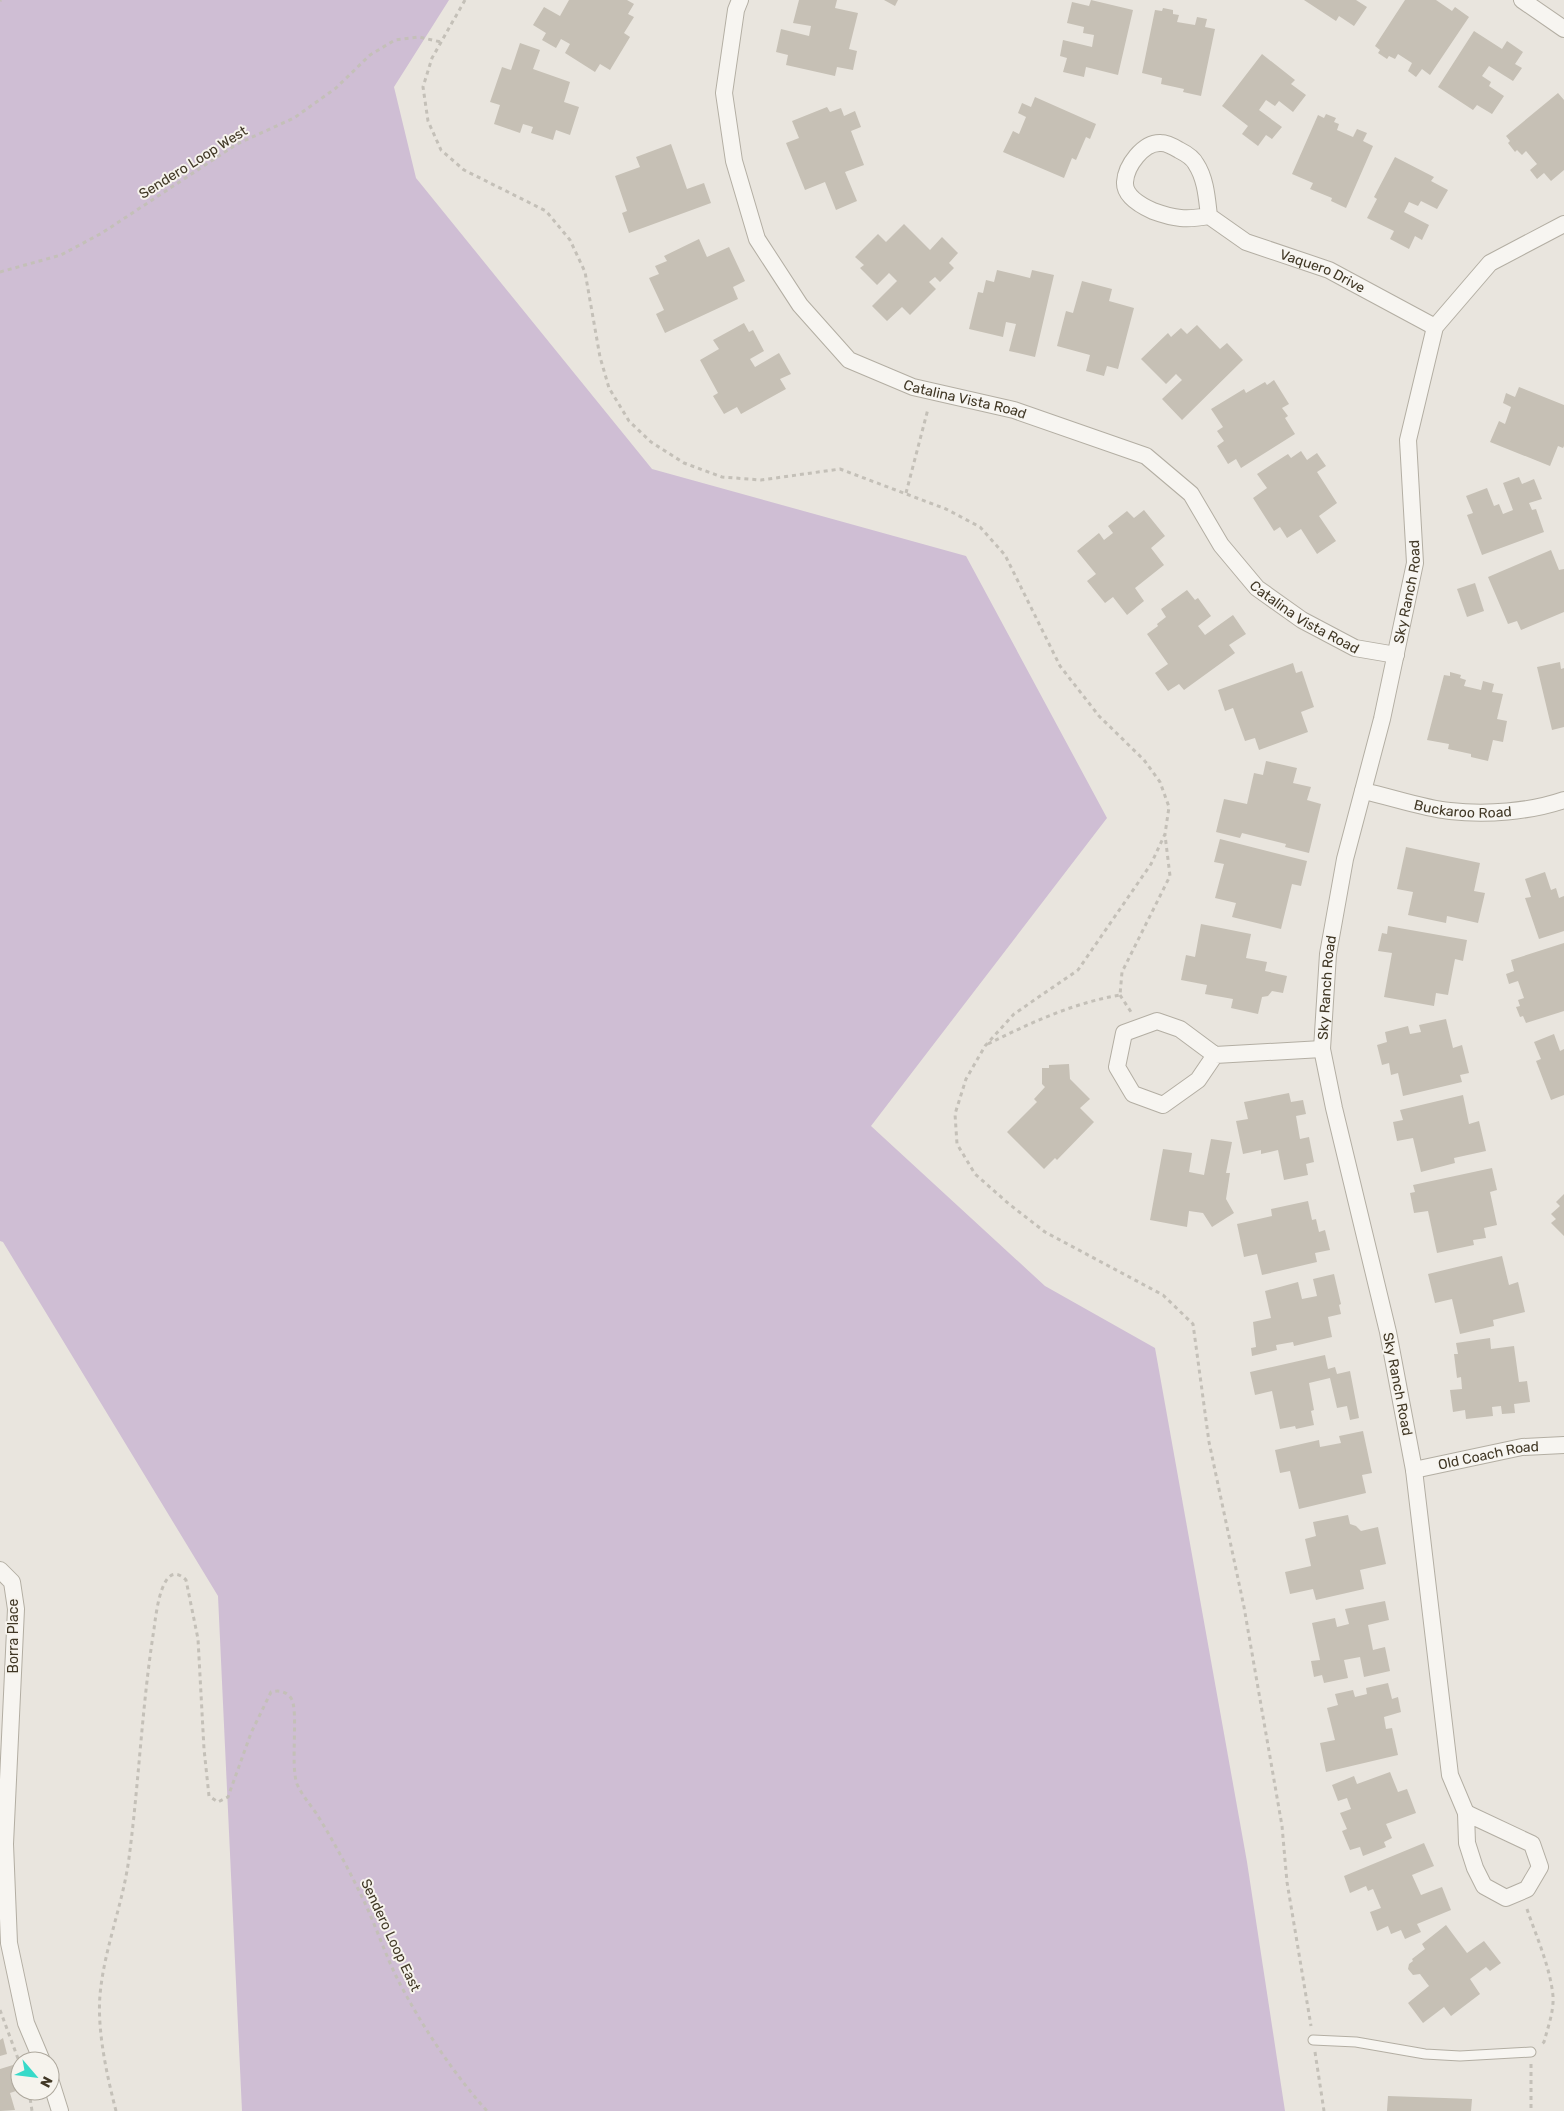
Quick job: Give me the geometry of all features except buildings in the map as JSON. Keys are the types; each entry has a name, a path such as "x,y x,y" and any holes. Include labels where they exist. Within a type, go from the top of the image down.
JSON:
{"street":[{"name":"Catalina Vista Road","path":"740,0 736,10 724,93 734,161 757,238 800,305 849,360 913,387 1014,410 1146,456 1192,494 1221,544 1257,588 1302,620 1355,648 1396,655"},
{"path":"1522,0 1564,29"},
{"path":"1160,143 1185,152 1197,165 1207,193 1209,216 1187,220 1162,214 1144,207 1130,196 1125,184 1129,168 1138,154 1149,146 1160,143"},
{"name":"Vaquero Drive","path":"1209,216 1246,242 1329,270 1435,327"},
{"name":"Sky Ranch Road","path":"1521,1892 1506,1898 1484,1886 1467,1843 1466,1813 1450,1775 1414,1470 1388,1332 1334,1108 1322,1049 1328,954 1346,859 1382,719 1415,564 1408,440 1435,327 1490,263 1564,224"},
{"name":"Buckaroo Road","path":"1363,791 1449,811 1487,812 1543,807 1564,800"},
{"path":"1215,1055 1198,1080 1163,1105 1133,1094 1117,1066 1124,1033 1157,1021 1180,1029 1215,1055 1322,1049"},
{"name":"Old Coach Road","path":"1414,1470 1522,1447 1564,1445"},
{"name":"Borra Place","path":"0,1570 12,1582 16,1609 5,1844 9,1943 26,2023 38,2051"},
{"path":"1466,1813 1532,1844 1540,1867 1527,1890 1521,1892"}],"lane":[{"path":"1313,2040 1356,2042 1425,2054 1460,2056 1530,2052"}],"path":[{"path":"465,0 432,58 423,87 428,121 441,150 464,170 546,211 570,240 584,272 600,357 609,388 629,421 651,442 684,463 722,477 761,480 840,469 946,509 980,527 1005,555 1060,666 1099,716 1144,760 1160,782 1169,807 1165,834 1170,876 1122,972 1120,996 1100,999 1038,1019 986,1046"},
{"name":"Sendero Loop West","path":"0,272 61,255 102,233 237,144 294,118 336,88 370,55 394,40 419,37 441,42"},
{"path":"906,493 932,391"},
{"path":"1165,834 1151,864 1078,970 1014,1014 986,1046 966,1079 955,1114 957,1144 975,1174 1045,1232 1162,1295 1194,1324 1208,1442 1244,1607 1282,1826 1287,1882 1324,2111"},
{"name":"Sendero Loop East","path":"116,2111 101,2028 100,1996 105,1965 129,1860 149,1659 155,1619 162,1586 166,1579 176,1573 186,1580 198,1639 204,1749 209,1796 218,1802 228,1798 262,1709 271,1692 282,1691 291,1697 293,1702 296,1782 315,1812 363,1899 396,1975 412,2004 464,2086 487,2111"},
{"path":"1521,1892 1548,1974 1553,1996 1551,2016 1544,2042 1530,2052 1531,2111"},
{"path":"0,2010 15,2051"}],"shaded area":[{"path":"0,0 449,0 394,87 416,178 652,469 966,556 1107,818 871,1126 1045,1286 1155,1348 1247,1862 1285,2111 242,2111 218,1596 3,1242 0,1241"}]}
